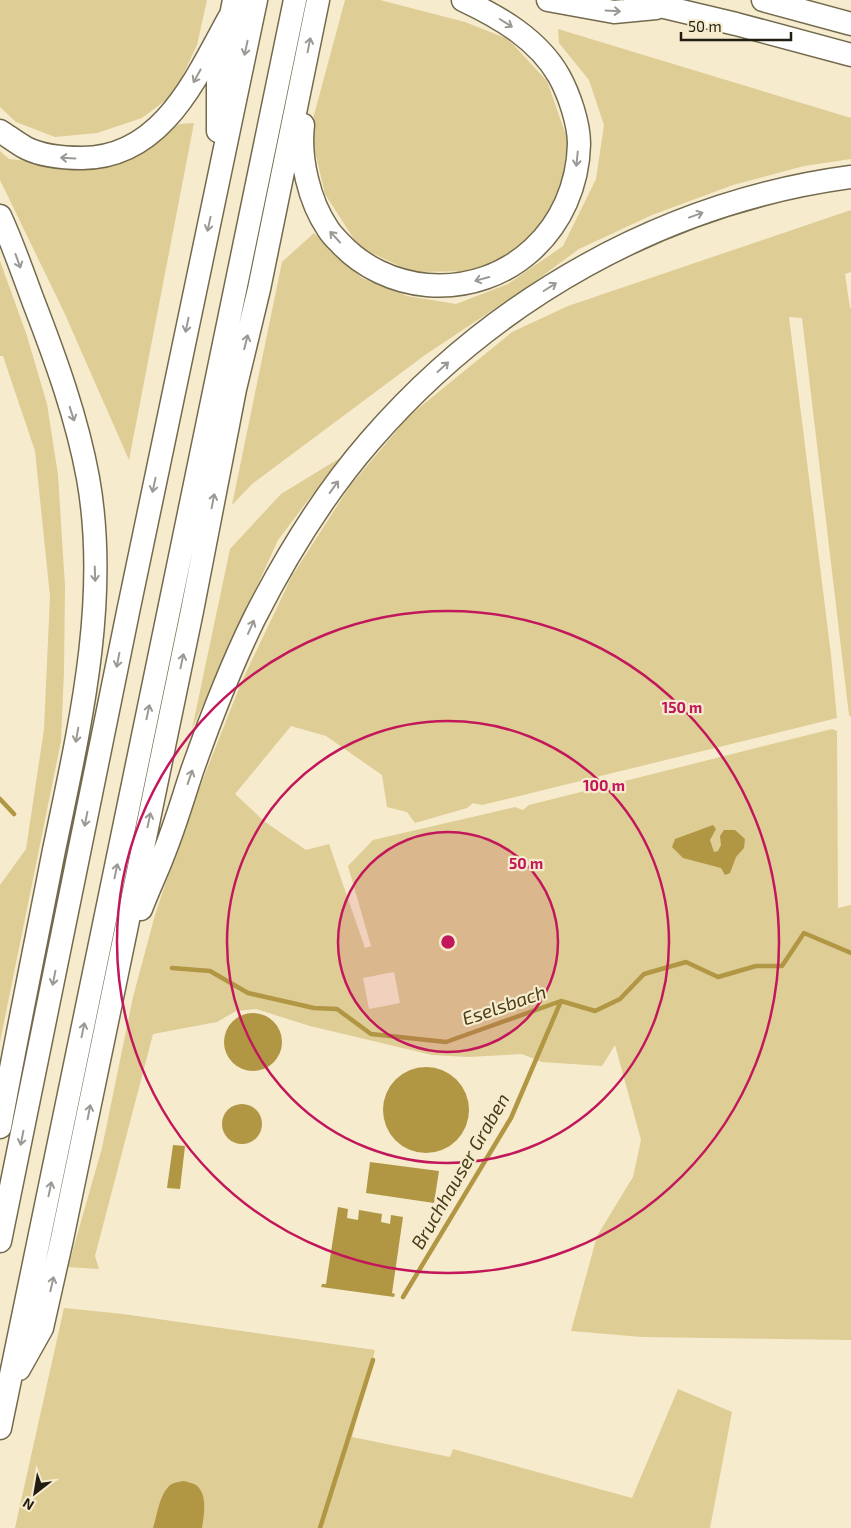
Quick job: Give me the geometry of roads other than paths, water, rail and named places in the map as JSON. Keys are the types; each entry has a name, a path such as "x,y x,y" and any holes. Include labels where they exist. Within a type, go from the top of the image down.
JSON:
{"highway":[{"path":"1,1235 130,602 256,0"},
{"path":"32,1326 40,1237 295,0"},
{"path":"0,1428 8,1387 32,1326 62,1239 192,611 235,389 259,289 318,0"},
{"path":"300,90 303,123 301,140 304,168 313,198 328,229 351,254 380,272 410,284 444,286 487,278 520,260 544,239 564,209 576,176 579,143 573,108 558,75 537,48 514,28 490,13 463,0"},
{"path":"548,0 614,12 664,7"},
{"path":"636,0 736,24 851,55"},
{"path":"763,0 851,24"},
{"path":"218,177 218,83 231,9"},
{"path":"0,131 26,148 62,158 96,158 125,150 154,132 173,111 193,84 231,9"},
{"path":"121,953 165,852 212,718 253,622 278,574 334,486 369,442 403,404 468,346 526,302 568,275 616,250 666,226 765,192 851,177"},
{"path":"0,216 43,326 76,427 88,479 94,528 95,583 92,634 77,738 0,1127"},
{"path":"0,1132 12,1185"}],"waterway":[{"name":"Eselsbach","path":"0,799 14,814"},
{"name":"Eselsbach","path":"172,968 210,971 248,993 314,1008 337,1009 371,1034 446,1042 561,1001 595,1011 620,999 644,974 686,962 718,977 756,966 782,966 804,933 851,953"},
{"name":"Bruchhauser Graben","path":"403,1297 511,1118 561,1001"},
{"name":"Bruchhauser Graben","path":"320,1528 373,1360"}]}
